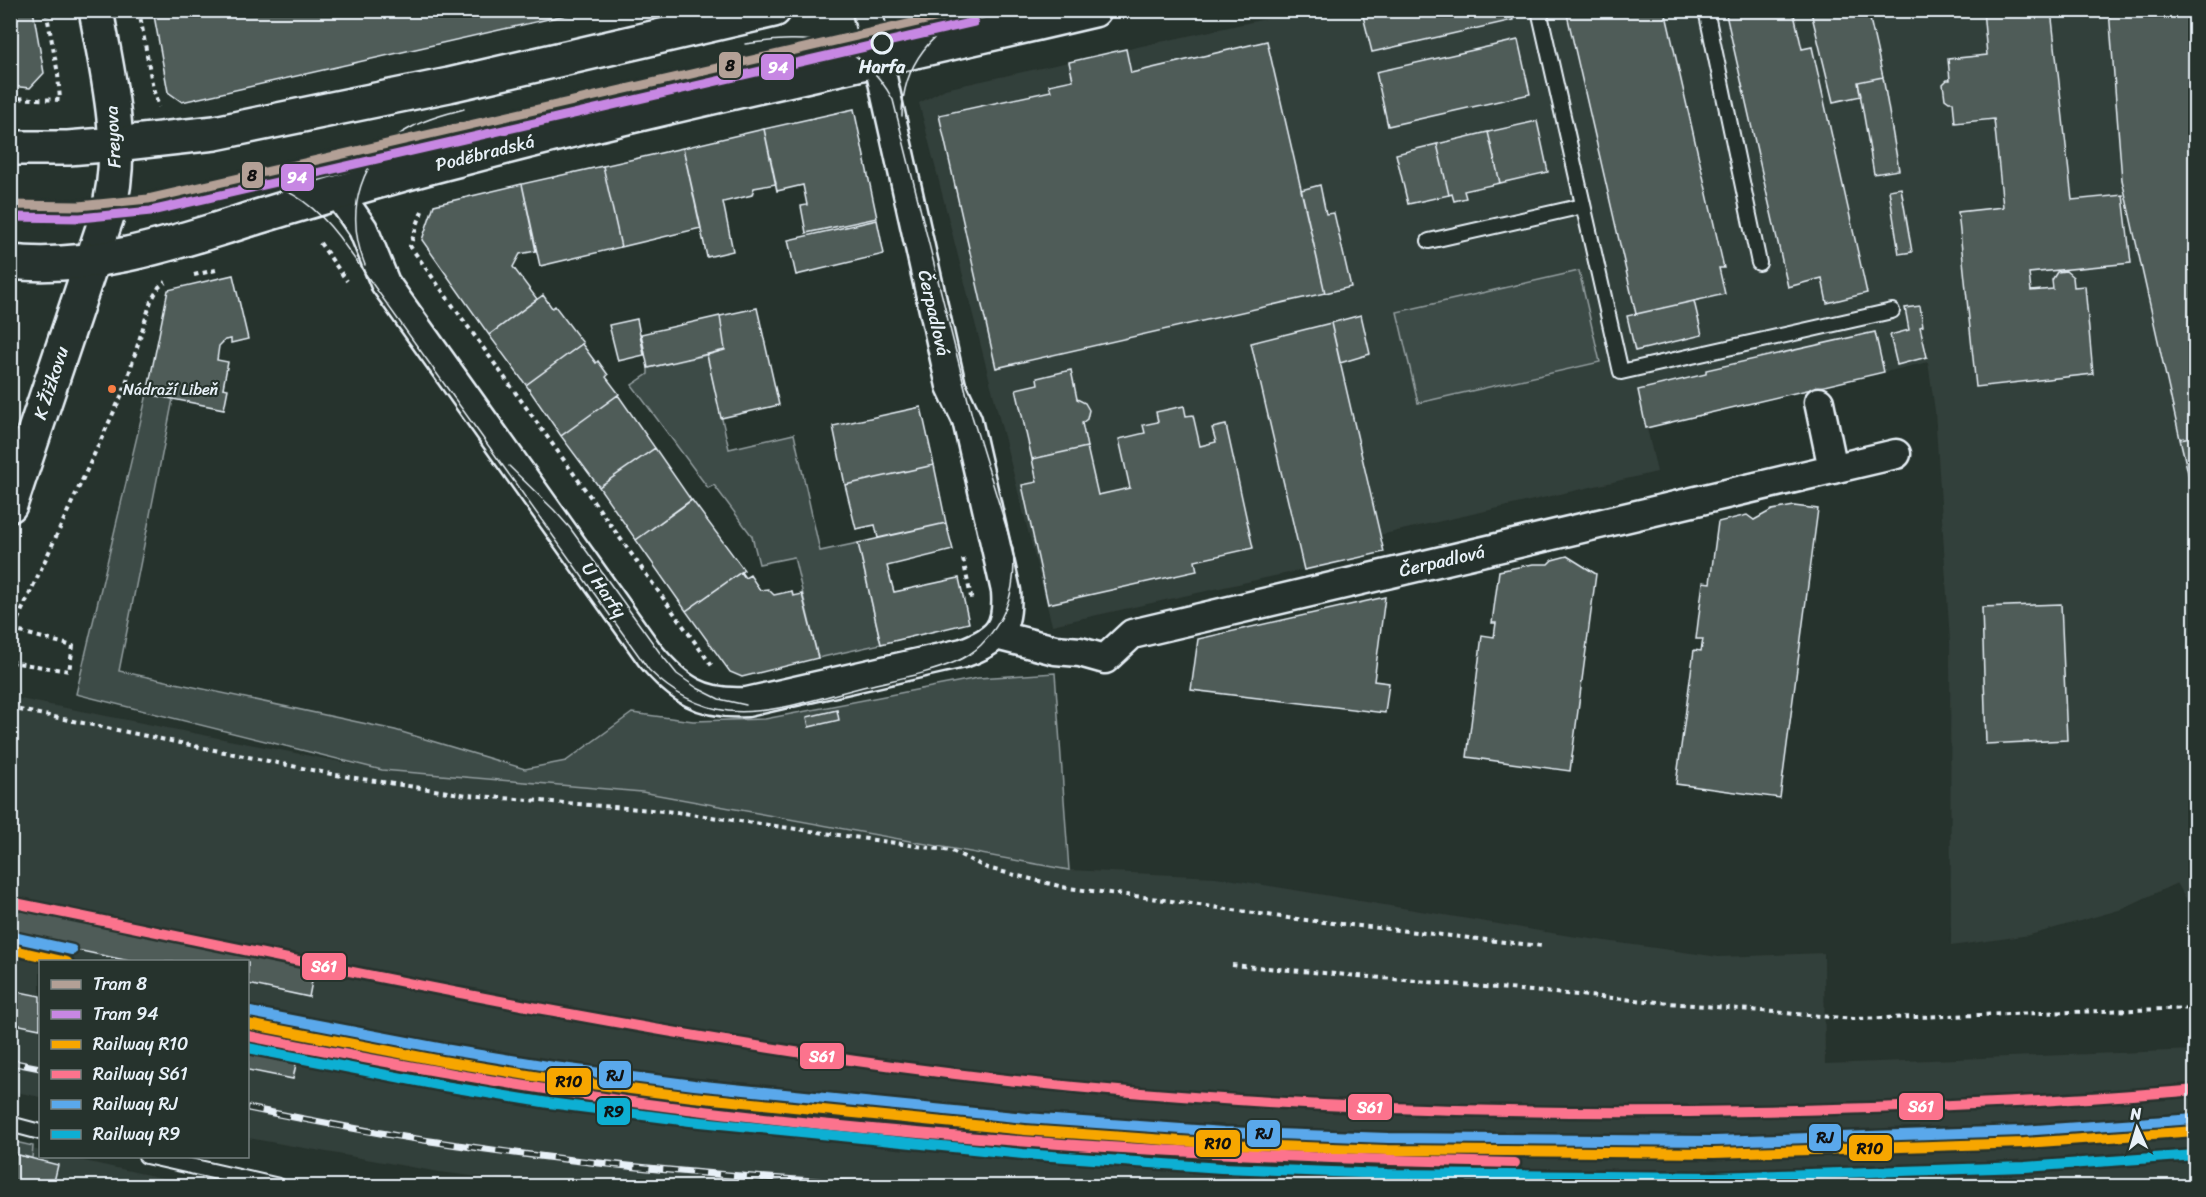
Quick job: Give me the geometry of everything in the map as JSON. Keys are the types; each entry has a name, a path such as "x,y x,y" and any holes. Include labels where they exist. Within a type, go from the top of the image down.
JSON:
{"main road":[{"name":"Freyova","path":"91,260 113,192 116,144 111,96 96,10"},
{"path":"10,148 68,148 215,133 449,85 774,10"},
{"name":"Poděbradská","path":"10,262 47,264 91,260 162,246 338,192 457,160 592,126 1094,10"},
{"name":"K Žižkovu","path":"10,505 91,260"}],"street":[{"name":"Čerpadlová","path":"867,10 951,386 970,431 1006,591 1002,624 1055,650 1080,652 1105,659 1132,634 1896,454"},
{"name":"U Harfy","path":"338,192 363,229 385,283 650,656 681,687 706,699 747,702 963,652 980,646 1002,624"},
{"path":"1819,402 1833,469"}],"lane":[{"path":"1539,10 1621,372 1892,311"},
{"path":"1706,10 1759,263"},
{"path":"1429,241 1583,206"},
{"path":"10,1124 39,1132"},
{"path":"155,1158 279,1186"}],"path":[{"path":"10,98 60,100 58,74 46,10"},
{"path":"139,10 153,89"},
{"path":"422,211 410,246 718,674"},
{"path":"191,276 220,269"},
{"path":"10,636 124,390 151,301 159,287 171,280"},
{"path":"962,555 975,613"},
{"path":"10,662 69,671 73,646 14,630"},
{"path":"10,708 336,775 467,795 676,812 722,818 952,851 987,868 1067,888 1288,918 1542,946"},
{"path":"1232,966 1854,1019 2194,1008"}],"shaded area":[{"path":"1302,11 2195,11 2195,936 2194,912 2177,883 2119,910 2030,935 1951,946 1950,642 1935,411 1928,362 1647,428 1657,472 1380,535 1384,552 1052,625 919,103 945,89"},
{"path":"1579,271 1600,362 1418,403 1397,312"},
{"path":"707,355 729,449 794,434 820,551 858,543 881,644 818,658 794,557 759,564 752,536 714,485 708,488 632,385 648,374 648,368"},
{"path":"147,394 173,399 119,671 395,730 525,769 566,761 632,713 693,721 765,719 978,678 1055,673 1069,870 642,792 382,770 76,694"},
{"path":"10,697 382,770 642,792 1069,870 1216,877 1570,936 1719,957 1824,953 1825,1064 2195,1050 2195,1184 2172,1186 555,1186 439,1172 249,1138 249,960 39,960 39,1097 11,1091"},
{"path":"11,1141 33,1146 32,1158 11,1153"},
{"path":"32,1149 39,1151 39,1158 71,1158 199,1186 11,1186 11,1153 31,1158"}],"building":[{"path":"10,10 33,10 44,73 30,88 10,86"},
{"path":"153,10 588,10 182,102 168,92"},
{"path":"1367,10 1511,10 1513,20 1372,52 1362,12"},
{"path":"1566,10 1665,10 1724,268 1719,268 1725,294 1636,314"},
{"path":"1725,10 1793,10 1802,49 1812,47 1867,293 1827,303 1822,278 1788,287"},
{"path":"1824,10 1825,13 1834,10 1868,10 1883,77 1858,82 1861,96 1833,102 1811,12"},
{"path":"1983,10 2051,10 2072,200 2123,195 2131,263 2029,273 2031,291 2053,289 2052,280 2057,272 2066,271 2073,277 2074,287 2085,286 2093,374 1976,387 1958,212 2003,207 1994,119 1955,123 1953,102 1945,99 1943,84 1950,80 1948,59 1987,55"},
{"path":"2109,10 2196,10 2196,436 2180,439 2122,180"},
{"path":"1518,40 1530,94 1388,126 1376,72"},
{"path":"1267,41 1325,293 996,368 939,115 1051,91 1049,85 1073,80 1069,62 1126,49 1131,73"},
{"path":"1883,77 1899,170 1874,174 1858,82"},
{"path":"854,109 877,218 806,233 801,206 807,205 803,185 777,191 764,129"},
{"path":"1537,121 1548,172 1500,183 1488,132"},
{"path":"764,129 776,184 754,188 752,195 723,202 733,251 707,257 683,148"},
{"path":"1488,132 1500,183 1464,191 1466,198 1454,201 1452,194 1449,195 1437,144"},
{"path":"1437,144 1449,195 1408,204 1396,154"},
{"path":"683,148 701,228 621,247 603,166"},
{"path":"603,166 621,247 540,266 522,184"},
{"path":"522,184 536,251 520,254 513,267 537,299 489,335 422,240 434,205"},
{"path":"1320,185 1326,214 1334,213 1351,287 1325,293 1301,190"},
{"path":"1901,188 1912,252 1899,254 1889,190"},
{"path":"877,220 884,254 796,275 788,240"},
{"path":"233,275 248,339 231,343 231,339 225,340 219,346 217,360 228,362 223,388 228,389 224,409 147,394 168,290"},
{"path":"543,295 552,308 555,306 583,343 526,385 489,335"},
{"path":"1694,301 1702,335 1635,351 1627,316"},
{"path":"1920,306 1923,326 1920,327 1927,357 1897,365 1890,335 1909,330 1905,308"},
{"path":"757,308 779,405 721,418 707,355 725,350 720,316"},
{"path":"1361,315 1370,354 1340,363 1331,323"},
{"path":"720,316 725,350 648,368 641,334"},
{"path":"637,319 644,355 618,361 609,325"},
{"path":"1331,323 1384,552 1304,570 1251,343"},
{"path":"1875,332 1884,372 1646,428 1638,390 1706,374 1706,370"},
{"path":"582,344 596,363 598,361 608,375 606,377 619,394 561,436 526,385"},
{"path":"1071,370 1077,399 1085,403 1089,410 1087,419 1082,423 1087,447 1032,459 1016,389 1038,384 1037,378"},
{"path":"618,395 655,448 599,487 561,436"},
{"path":"1184,406 1186,416 1193,415 1200,446 1216,442 1212,428 1226,425 1253,548 1195,561 1197,571 1048,604 1022,485 1037,482 1032,459 1087,447 1098,495 1130,488 1119,439 1145,433 1143,425 1158,422 1156,412"},
{"path":"921,407 934,465 845,485 833,426"},
{"path":"2196,436 2196,506 2180,439"},
{"path":"655,448 691,500 636,540 599,487"},
{"path":"934,465 946,523 878,538 875,525 856,529 845,485"},
{"path":"692,500 744,570 686,611 636,540"},
{"path":"1794,506 1818,509 1780,798 1676,784 1694,650 1701,651 1703,639 1696,639 1703,582 1710,583 1718,522 1747,515 1754,520 1772,510"},
{"path":"946,523 953,550 887,566 894,592 959,578 969,623 881,644 858,543"},
{"path":"1567,556 1596,574 1570,771 1467,757 1482,635 1494,637 1496,623 1492,623 1499,571 1533,564 1548,564 1552,560"},
{"path":"741,572 745,578 750,575 760,590 768,589 774,595 792,591 793,596 802,594 818,658 742,677 730,672 686,611"},
{"path":"1385,597 1374,681 1389,683 1385,713 1191,690 1198,639"},
{"path":"2061,604 2067,740 1986,744 1982,607"},
{"path":"837,710 839,720 809,727 807,717"},
{"path":"10,904 315,966 309,997 249,984 249,960 124,960 10,936"},
{"path":"10,990 39,996 39,1029 10,1023"},
{"path":"249,1039 299,1049 293,1079 249,1070"},
{"path":"10,1153 58,1165 53,1186 10,1186"}],"tram line":[{"name":"8","path":"10,205 79,206 148,199 969,10"},
{"path":"902,116 903,97 908,80 923,50 948,27 980,10"},
{"name":"94","path":"10,217 80,218 151,211 974,22"},
{"path":"10,205 43,207 107,205 247,183 270,185 293,194 316,211 339,237 649,670 666,685 706,706 744,712 780,708 934,670 965,657 990,635 1004,613 1012,589 1014,563 1013,549 972,416 893,100 879,79 864,63 848,51 830,44 791,40 745,44"},
{"path":"365,265 356,225 361,186 368,169 379,152 412,127 464,109"},
{"path":"509,466 570,528 677,674 697,688 719,699 746,705"}],"railway":[{"path":"10,1062 39,1068"},
{"path":"249,1108 395,1136 616,1165 790,1180 905,1186"},
{"path":"1369,1186 1969,1171 2196,1156"}],"rail line":[{"name":"S61","path":"10,902 360,974 711,1039 947,1073 1148,1094 1450,1110 1652,1112 1808,1110 1975,1104 2196,1090"},
{"name":"RJ","path":"13,937 72,950"},
{"name":"R10","path":"10,949 58,960"},
{"name":"RJ","path":"250,1012 444,1049 554,1067 694,1085 1026,1118 1224,1132 1388,1138 1714,1141 2023,1131 2195,1119"},
{"name":"R10","path":"249,1024 442,1061 552,1079 693,1097 1025,1130 1223,1144 1388,1150 1714,1153 2024,1143 2196,1131"},
{"name":"S61","path":"249,1036 406,1066 565,1092 671,1107 881,1130 1197,1152 1515,1163"},
{"name":"R9","path":"249,1048 438,1085 549,1103 690,1121 1023,1154 1221,1168 1388,1174 1715,1177 2025,1167 2196,1155"}],"place":[{"name":"Harfa","path":"882,43"},
{"name":"Nádraží Libeň","path":"112,389"}]}
